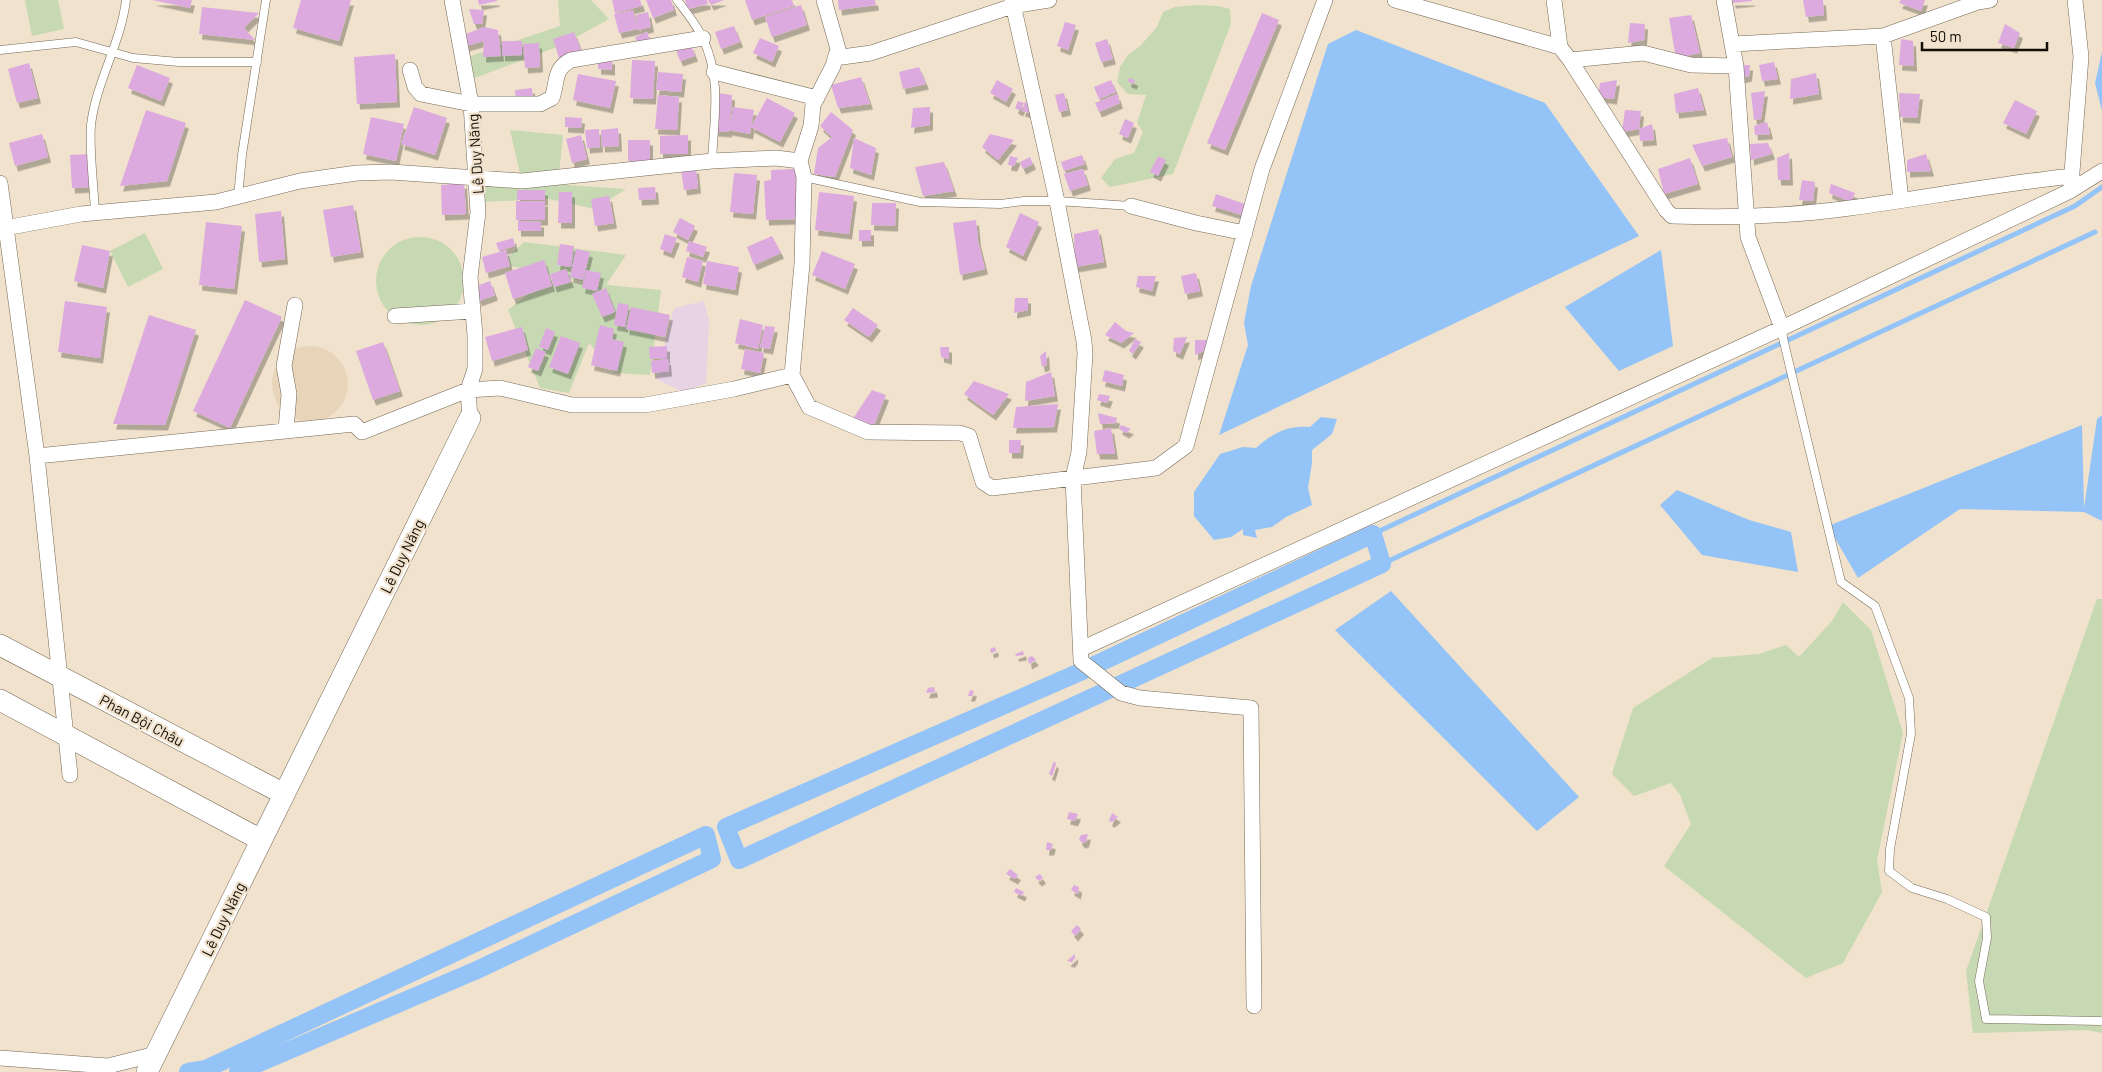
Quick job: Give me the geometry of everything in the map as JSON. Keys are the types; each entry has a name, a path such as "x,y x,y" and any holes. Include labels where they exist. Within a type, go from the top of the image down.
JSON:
{"street":[{"name":"Lê Duy Năng","path":"150,1064 470,418 468,390 475,369 470,277 478,212 477,178 471,104 452,0"},
{"path":"824,0 838,49 813,105 811,126 800,161 804,177 802,264 792,375 809,407 868,432 960,433 969,436 983,482 992,488 1156,468 1186,446 1262,169 1325,0"},
{"path":"835,58 871,53 1013,3 1049,0"},
{"path":"1395,0 1560,47"},
{"path":"1554,0 1560,47 1666,210 1672,216 1746,216 1849,209 2012,183 2071,184"},
{"path":"1724,0 1736,66 1748,238 1783,333"},
{"path":"2071,184 2081,56 2075,0"},
{"path":"1733,44 1883,36 1982,1"},
{"path":"1013,3 1058,201 1086,354 1079,452 1073,478 1081,655 1116,691 1140,698 1251,708 1254,1006"},
{"path":"1883,36 1901,200"},
{"path":"410,70 415,87 422,94 471,104 540,104 552,98 559,69 563,64 571,60 703,38"},
{"path":"1570,60 1644,53 1691,66 1736,66"},
{"path":"714,72 817,98"},
{"path":"5,228 95,213 216,202 300,181 357,173 392,172 522,181 712,161 776,158 800,161"},
{"path":"1081,655 1783,333 2071,184 2102,170"},
{"path":"0,183 37,456 70,775"},
{"path":"1131,206 1196,224 1245,233"},
{"path":"286,430 289,394 284,366 295,305"},
{"path":"395,316 473,311"},
{"path":"37,456 354,424 362,432 468,390 500,388 572,406 646,405 734,389 792,375"},
{"name":"Phan Bội Châu","path":"0,644 61,678 284,794"},
{"path":"0,700 261,840"},
{"path":"0,1058 108,1066 150,1064"}],"lane":[{"path":"95,213 91,126 96,101 123,20 126,0"},
{"path":"238,197 242,155 266,0"},
{"path":"677,0 703,38 714,72 716,96 712,161"},
{"path":"0,50 76,42 133,58 179,62 257,62"},
{"path":"804,177 920,202 1000,204 1024,200 1131,206"},
{"path":"1783,333 1840,582 1875,606 1909,698 1911,734 1890,849 1890,871 1912,888 1947,899 1986,917 1987,938 1978,981 1986,1019 2101,1020"}],"shaded area":[{"path":"704,301 709,321 706,383 683,392 656,379 674,308"},
{"path":"310,346 325,349 337,357 345,369 348,384 345,399 337,411 325,419 310,422 295,419 283,411 275,399 272,384 275,369 283,357 295,349"}],"green space":[{"path":"25,0 58,0 64,29 32,36"},
{"path":"558,0 591,0 609,19 562,45 464,82 456,61 560,26"},
{"path":"1218,6 1230,9 1231,24 1173,174 1110,187 1101,178 1115,159 1134,153 1143,132 1137,123 1146,95 1128,94 1117,82 1120,67 1128,55 1140,46 1157,27 1163,12 1175,7"},
{"path":"510,130 563,135 559,174 522,182"},
{"path":"479,179 626,189 595,209 549,199 481,202"},
{"path":"145,233 163,269 128,287 110,251"},
{"path":"420,237 437,240 445,244 457,256 461,264 464,281 461,298 457,306 445,318 437,322 420,325 403,322 395,318 383,306 379,298 376,281 379,264 383,256 395,244 403,240"},
{"path":"524,242 626,255 606,285 661,290 650,375 615,373 589,343 569,393 540,388 508,310 547,280 594,284 501,264"},
{"path":"2097,599 2102,599 2102,1033 2087,1030 1973,1033 1966,971"},
{"path":"1843,602 1871,630 1903,733 1877,860 1882,892 1843,963 1806,978 1664,866 1691,824 1680,795 1671,783 1634,796 1612,774 1633,708 1712,658 1759,654 1786,645 1799,657 1832,621"}],"water":[{"path":"1356,30 1545,103 1639,236 1219,435 1248,345 1244,323 1251,286 1328,44"},
{"path":"2102,52 2102,111 2095,83"},
{"path":"1661,250 1673,346 1619,371 1565,307"},
{"path":"2102,415 2102,521 2084,512 1960,509 1858,578 1828,526 2082,425 2084,508 2097,419"},
{"path":"1321,417 1337,419 1332,434 1312,450 1308,488 1312,505 1286,517 1272,527 1255,530 1257,538 1243,535 1243,529 1231,537 1214,540 1194,516 1194,492 1220,454 1243,447 1256,448 1268,438 1281,431 1294,427 1310,427"},
{"path":"1677,490 1749,520 1791,532 1798,572 1702,555 1660,505"},
{"path":"1391,591 1579,797 1537,831 1335,630"}],"building":[{"path":"152,0 192,0 190,8"},
{"path":"301,0 351,0 339,41 293,28"},
{"path":"478,0 497,0 497,1 479,5"},
{"path":"612,0 640,0 642,6 615,13"},
{"path":"646,0 671,0 674,10 653,18"},
{"path":"685,0 707,0 708,4 688,9"},
{"path":"708,0 724,0 711,5"},
{"path":"745,0 792,0 794,6 752,20"},
{"path":"838,0 875,0 876,5 839,10"},
{"path":"1732,0 1752,0 1752,1 1733,3"},
{"path":"1803,0 1823,0 1824,15 1806,17"},
{"path":"1901,0 1925,0 1921,11 1899,3"},
{"path":"801,5 807,25 772,37 765,17"},
{"path":"202,7 259,13 244,28 255,40 199,34"},
{"path":"469,9 484,10 482,24 474,24"},
{"path":"633,10 638,29 619,33 614,14"},
{"path":"648,12 651,27 638,30 636,15"},
{"path":"1262,13 1279,20 1225,150 1207,143"},
{"path":"1691,15 1700,53 1676,58 1669,18"},
{"path":"1065,22 1076,25 1068,50 1057,46"},
{"path":"1630,23 1645,24 1644,40 1628,43"},
{"path":"2005,24 2020,33 2014,48 1998,43"},
{"path":"734,26 740,42 721,49 715,32"},
{"path":"484,27 498,30 501,56 483,57 484,41 466,46 463,35"},
{"path":"574,32 582,53 560,61 553,39"},
{"path":"647,32 650,40 638,45 635,37"},
{"path":"760,38 779,46 772,62 753,53"},
{"path":"1107,39 1113,59 1101,62 1095,43"},
{"path":"1901,39 1913,41 1914,66 1899,65"},
{"path":"502,41 522,41 522,55 502,56"},
{"path":"539,43 540,67 525,68 523,44"},
{"path":"691,45 695,56 680,61 676,50"},
{"path":"395,54 397,102 357,104 354,57"},
{"path":"598,58 612,59 612,70 598,69"},
{"path":"632,60 655,61 653,99 630,98"},
{"path":"1774,62 1778,79 1762,81 1759,65"},
{"path":"29,63 38,98 17,103 8,69"},
{"path":"137,65 170,78 161,101 128,88"},
{"path":"1742,65 1750,65 1749,76 1741,78"},
{"path":"919,67 926,84 903,89 899,72"},
{"path":"658,72 683,74 681,92 656,90"},
{"path":"1816,73 1819,94 1790,99 1791,79"},
{"path":"578,74 616,81 610,108 573,100"},
{"path":"861,77 870,104 838,108 831,85"},
{"path":"1129,78 1135,80 1134,84 1128,82"},
{"path":"997,80 1013,89 1006,102 990,93"},
{"path":"1111,80 1116,92 1099,99 1094,87"},
{"path":"1617,80 1614,99 1598,97 1600,83"},
{"path":"532,88 533,102 516,103 515,90"},
{"path":"1698,88 1704,110 1676,113 1674,94"},
{"path":"1765,91 1761,119 1754,120 1751,93"},
{"path":"718,93 732,95 730,127 733,107 754,110 750,134 729,130 729,132 715,131"},
{"path":"1064,93 1068,110 1059,112 1055,95"},
{"path":"1899,93 1920,94 1917,118 1900,117"},
{"path":"1117,94 1120,103 1099,112 1095,103"},
{"path":"658,95 679,97 677,130 655,129"},
{"path":"767,98 795,113 780,142 751,127"},
{"path":"2015,100 2037,111 2026,134 2003,123"},
{"path":"1018,101 1024,103 1020,111 1015,108"},
{"path":"1025,102 1032,105 1029,113 1022,111"},
{"path":"414,107 447,118 435,155 401,144"},
{"path":"930,107 930,125 911,128 913,108"},
{"path":"146,110 186,123 167,181 120,186"},
{"path":"1625,110 1641,111 1639,129 1622,132"},
{"path":"831,112 853,130 835,177 814,174 818,148 832,137 820,126"},
{"path":"371,117 404,124 396,161 363,154"},
{"path":"565,117 582,118 581,128 565,127"},
{"path":"1125,119 1134,123 1128,138 1119,134"},
{"path":"1767,122 1770,134 1755,135 1754,126"},
{"path":"1652,124 1654,140 1640,141 1639,129"},
{"path":"618,128 619,146 602,147 601,130"},
{"path":"599,129 600,147 587,148 585,130"},
{"path":"42,134 48,157 15,166 9,143"},
{"path":"990,134 1014,140 998,160 982,147"},
{"path":"581,135 587,159 572,163 566,139"},
{"path":"688,135 688,154 660,154 660,136"},
{"path":"854,138 876,148 871,175 850,168"},
{"path":"1727,138 1732,157 1702,166 1692,145"},
{"path":"628,140 650,140 650,161 628,161"},
{"path":"1768,143 1772,154 1751,160 1750,144"},
{"path":"1789,153 1790,180 1778,180 1777,158"},
{"path":"90,154 92,187 72,188 70,155"},
{"path":"1926,154 1931,171 1907,172 1907,160"},
{"path":"1082,155 1085,164 1064,171 1061,162"},
{"path":"1010,156 1018,158 1014,166 1008,165"},
{"path":"1158,156 1166,160 1158,176 1150,172"},
{"path":"1030,157 1033,164 1023,169 1020,162"},
{"path":"1690,158 1698,184 1664,194 1658,169"},
{"path":"944,162 954,191 923,196 915,167"},
{"path":"696,168 698,188 684,190 681,170"},
{"path":"795,169 797,219 766,220 764,181 771,180 771,170"},
{"path":"1083,169 1088,185 1070,191 1064,174"},
{"path":"734,173 757,175 753,214 730,212"},
{"path":"1802,180 1815,182 1813,201 1799,200"},
{"path":"464,183 466,214 442,215 441,185"},
{"path":"1831,184 1855,193 1851,202 1829,193"},
{"path":"655,187 656,199 639,200 638,188"},
{"path":"517,190 545,190 545,200 517,200"},
{"path":"559,192 572,192 572,223 558,223"},
{"path":"819,192 854,196 849,234 815,230"},
{"path":"1216,194 1245,204 1242,215 1212,206"},
{"path":"609,196 614,223 595,226 591,199"},
{"path":"516,201 545,201 545,220 516,220"},
{"path":"872,203 896,203 895,226 871,225"},
{"path":"353,205 361,252 331,257 323,210"},
{"path":"281,211 285,259 259,262 255,214"},
{"path":"1020,213 1039,222 1023,256 1006,247"},
{"path":"680,218 695,226 688,240 673,232"},
{"path":"976,220 978,241 985,269 960,275 953,223"},
{"path":"518,221 541,222 541,231 518,231"},
{"path":"206,222 242,226 234,289 199,285"},
{"path":"1098,229 1104,262 1075,267 1074,234"},
{"path":"859,230 871,230 871,241 859,241"},
{"path":"665,234 677,238 671,253 660,249"},
{"path":"772,236 781,253 754,265 747,247"},
{"path":"513,238 515,246 499,251 496,243"},
{"path":"689,241 707,247 703,257 686,251"},
{"path":"560,244 574,246 571,267 557,265"},
{"path":"82,245 110,251 103,288 74,281"},
{"path":"576,249 590,252 583,280 570,277"},
{"path":"506,250 510,266 486,273 482,257"},
{"path":"822,251 855,264 845,289 812,275"},
{"path":"687,257 703,261 698,282 682,277"},
{"path":"544,260 552,286 513,299 505,273"},
{"path":"707,261 739,267 735,290 703,284"},
{"path":"566,269 571,282 554,287 550,274"},
{"path":"586,270 601,273 597,291 582,288"},
{"path":"1196,273 1200,291 1185,294 1181,276"},
{"path":"1138,276 1156,276 1152,291 1136,287"},
{"path":"490,281 495,295 479,301 474,287"},
{"path":"606,288 615,312 602,317 592,294"},
{"path":"1015,298 1028,298 1028,310 1014,313"},
{"path":"245,300 282,317 230,428 193,411"},
{"path":"65,301 107,307 100,358 58,352"},
{"path":"618,303 629,305 625,327 614,325"},
{"path":"631,307 670,315 665,337 626,329"},
{"path":"853,308 878,325 869,337 844,320"},
{"path":"149,315 196,330 165,425 113,424"},
{"path":"740,319 763,325 758,349 735,343"},
{"path":"1115,322 1126,331 1134,333 1121,343 1105,335"},
{"path":"600,325 614,329 612,339 624,342 617,371 591,365"},
{"path":"765,326 775,327 770,349 760,347"},
{"path":"522,327 528,350 492,361 485,337"},
{"path":"546,328 555,332 548,350 539,347"},
{"path":"561,336 580,343 568,374 549,367"},
{"path":"1187,337 1180,354 1173,351 1174,338"},
{"path":"1135,339 1141,342 1133,354 1129,351"},
{"path":"1195,340 1208,340 1206,350 1195,355"},
{"path":"383,342 400,391 373,400 356,351"},
{"path":"667,346 667,358 650,359 649,347"},
{"path":"940,347 949,347 949,359 941,357"},
{"path":"536,348 546,352 538,371 528,367"},
{"path":"745,349 764,353 760,373 741,369"},
{"path":"1046,351 1047,365 1042,367 1040,356"},
{"path":"668,359 669,371 652,373 651,361"},
{"path":"1105,370 1124,375 1122,386 1102,381"},
{"path":"1051,372 1055,396 1025,401 1026,382"},
{"path":"974,381 1009,394 993,415 964,394"},
{"path":"872,390 886,395 873,428 852,420"},
{"path":"1099,394 1110,396 1107,403 1097,400"},
{"path":"1058,404 1054,427 1013,428 1016,407"},
{"path":"1098,413 1117,418 1116,423 1100,424"},
{"path":"1121,425 1131,429 1126,433 1119,429"},
{"path":"1111,428 1115,454 1097,454 1094,431"},
{"path":"1009,440 1021,440 1020,453 1009,453"},
{"path":"995,647 996,651 991,653 990,649"},
{"path":"1023,651 1024,655 1016,656 1015,654"},
{"path":"1032,656 1036,660 1029,664 1028,658"},
{"path":"934,687 935,692 926,693 928,688"},
{"path":"970,690 974,691 972,696 968,696"},
{"path":"1054,761 1056,764 1052,776 1049,774"},
{"path":"1069,812 1078,814 1075,821 1067,819"},
{"path":"1112,813 1118,817 1112,822 1109,821"},
{"path":"1088,834 1086,842 1082,843 1079,839 1081,835"},
{"path":"1047,842 1053,844 1051,850 1046,850"},
{"path":"1010,869 1018,875 1015,879 1006,874"},
{"path":"1040,874 1043,878 1039,881 1035,877"},
{"path":"1074,885 1079,887 1078,894 1071,890"},
{"path":"1016,888 1024,892 1022,896 1014,892"},
{"path":"1077,925 1081,929 1075,936 1071,931"},
{"path":"1075,954 1072,962 1067,961"}],"waterway":[{"path":"1373,534 2075,206 2102,187"},
{"path":"1382,564 2095,232"},
{"path":"1373,534 1382,564 739,860 726,827 1080,672 1373,534"},
{"path":"188,1072 206,1069 706,835 712,859 477,970 238,1072"}]}
